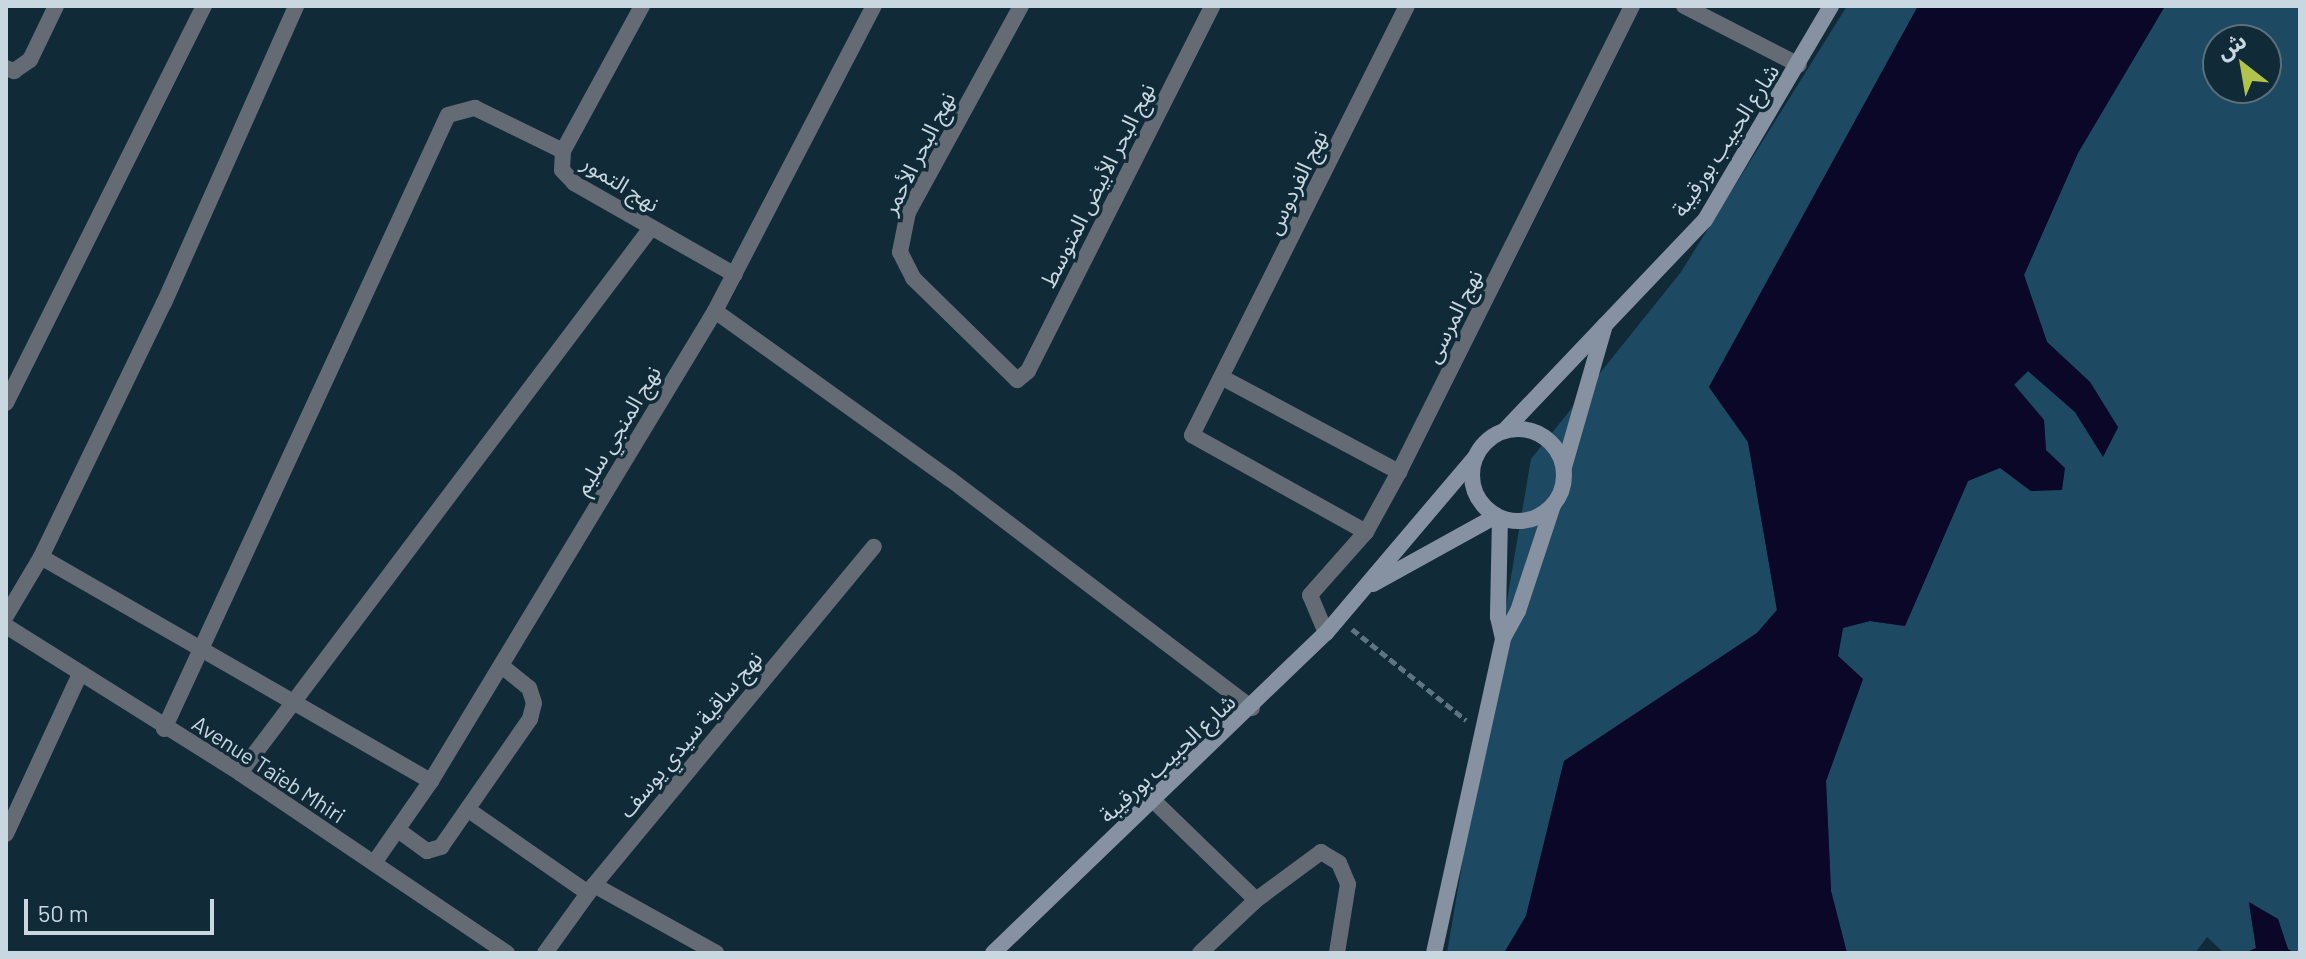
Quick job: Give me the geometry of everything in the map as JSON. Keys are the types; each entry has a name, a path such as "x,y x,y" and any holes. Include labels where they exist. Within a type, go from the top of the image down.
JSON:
{"street":[{"path":"6,68 14,71 30,60 56,6"},
{"path":"6,403 204,6"},
{"path":"6,616 41,557 164,303 296,6"},
{"name":"نهج التمور","path":"642,6 563,151 562,170 568,179 735,275"},
{"name":"نهج المنجي سليم","path":"374,863 431,781 715,311 874,6"},
{"name":"نهج البحر الأحمر","path":"1017,380 913,278 900,252 908,212 1021,6"},
{"name":"نهج البحر الأبيض المتوسط","path":"1017,380 1028,371 1212,6"},
{"name":"نهج الفردوس","path":"1366,532 1192,435 1407,6"},
{"name":"نهج المرسى","path":"1326,633 1310,595 1366,532 1399,472 1632,6"},
{"path":"1684,6 1799,65"},
{"name":"شارع الحبيب بورقيبة","path":"1504,431 1606,320 1705,220 1831,6"},
{"path":"164,729 448,115 475,108 563,151"},
{"path":"240,773 291,699 651,228"},
{"path":"715,311 950,479 1252,708"},
{"name":"شارع الحبيب بورقيبة","path":"1564,467 1606,320"},
{"path":"1223,378 1399,472"},
{"path":"1434,953 1503,638 1518,611 1553,505 1564,467 1542,436 1504,431 1476,456 1475,493 1498,517 1530,519 1553,505"},
{"name":"شارع الحبيب بورقيبة","path":"993,953 1252,708 1326,633 1476,456"},
{"path":"1498,517 1498,617 1503,638"},
{"name":"شارع الحبيب بورقيبة","path":"1364,589 1498,517"},
{"name":"نهج ساقية سيدي يوسف","path":"545,953 591,889 874,547"},
{"path":"41,557 202,645 431,781"},
{"name":"Avenue Taïeb Mhiri","path":"6,626 164,729 240,773 507,953"},
{"path":"398,830 432,851 470,811 530,719 534,703 519,676 501,665"},
{"path":"6,834 80,674"},
{"path":"1154,801 1256,900"},
{"path":"470,811 591,889 716,953"},
{"path":"1200,953 1256,900 1311,855 1329,855 1348,884 1337,953"}],"path":[{"path":"1339,618 1482,733"}],"shaded area":[{"path":"1847,6 1918,6 1709,387 1748,442 1777,610 1757,633 1564,761 1526,916 1504,953 1447,953 1531,459 1681,272"},
{"path":"1918,6 2165,6 2078,153 2024,275 2047,342 2090,382 2118,427 2103,457 2075,412 2028,371 2014,385 2044,420 2046,450 2065,468 2062,490 2031,491 2000,468 1968,481 1905,626 1870,621 1843,628 1838,656 1863,679 1826,781 1831,891 1847,953 1504,953 1526,916 1564,761 1757,633 1777,610 1748,442 1709,387"},
{"path":"2165,6 2300,6 2300,953 2288,950 2278,919 2249,904 2256,948 2245,953 2224,953 2207,937 2195,953 1847,953 1831,891 1826,781 1863,679 1838,656 1843,627 1870,621 1905,626 1968,481 2000,467 2031,491 2046,450 2044,420 2014,384 2028,371 2075,412 2103,456 2118,428 2090,382 2047,342 2024,275 2078,153"},
{"path":"2249,902 2278,919 2288,949 2295,953 2245,953 2256,948"}]}
